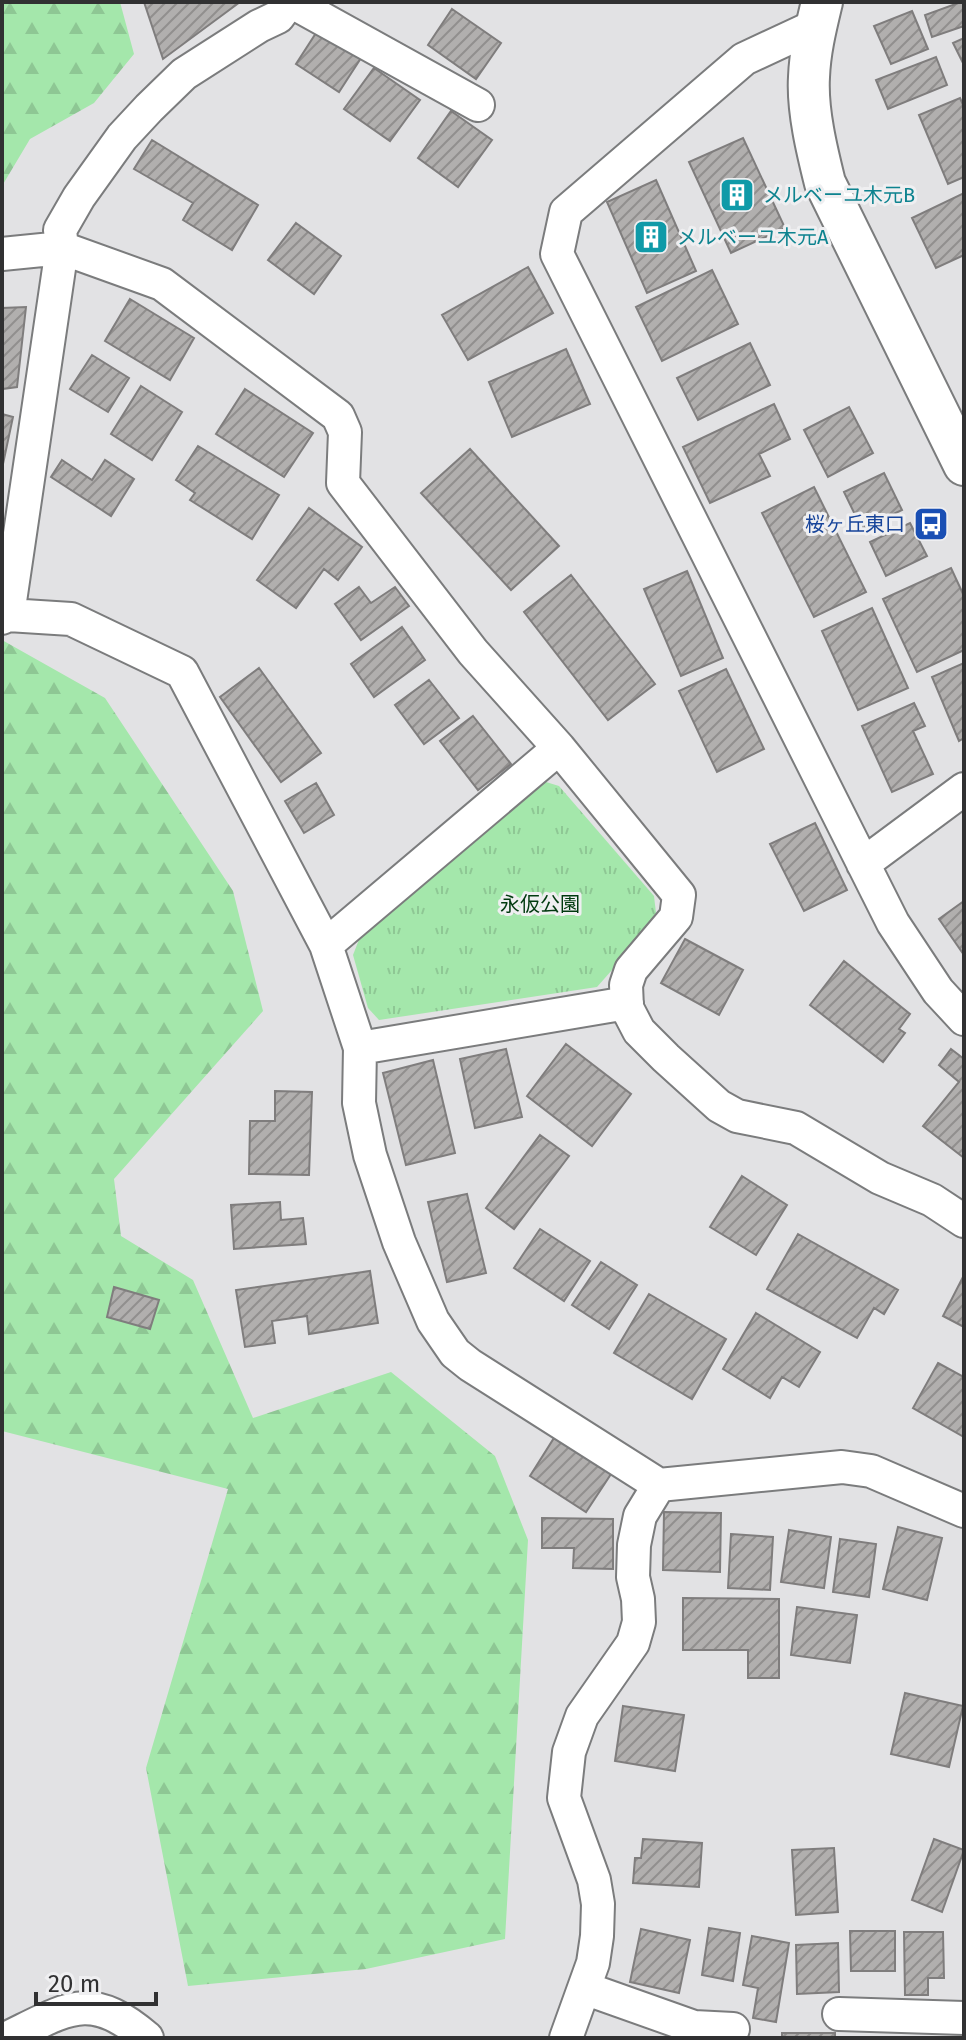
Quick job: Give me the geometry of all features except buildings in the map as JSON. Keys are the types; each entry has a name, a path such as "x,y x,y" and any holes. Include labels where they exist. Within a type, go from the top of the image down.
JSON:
{"street":[{"path":"478,105 291,2 278,17 184,74 122,137 79,197 60,230 62,248 5,617 71,619 182,672 326,945 360,1048 359,1103 370,1155 399,1242 433,1321 455,1353 659,1485 842,1467 871,1471 964,1511"},
{"path":"819,13 809,80 815,140 825,183 964,465"},
{"path":"819,13 744,59 566,212 557,254 893,923 938,991 964,1019"},
{"path":"2,254 62,248 162,284 338,416 345,432 343,483 473,652 559,748 679,895 676,917 631,970 626,985 627,1008 639,1031 719,1106 737,1116 796,1128 880,1178 932,1200 964,1221"},
{"path":"326,945 559,748"},
{"path":"863,864 964,789"},
{"path":"360,1048 627,1003"},
{"path":"566,2038 593,1963 598,1904 594,1880 564,1798 569,1752 582,1716 633,1643 639,1622 633,1577 634,1545 640,1516 659,1485"},
{"path":"584,1988 694,2027 733,2029"},
{"path":"7,2038 76,2008 97,2008 119,2017 147,2038"},
{"path":"839,2014 964,2018"}],"green space":[{"path":"2,2 120,2 134,54 94,103 30,139 2,186"},
{"path":"2,640 105,698 233,891 263,1011 114,1179 121,1236 193,1280 253,1418 391,1372 495,1456 528,1540 505,1939 366,1969 188,1986 146,1768 228,1489 2,1431"},
{"name":"永仮公園","path":"546,782 559,786 654,896 656,913 597,987 379,1020 368,1008 353,955 360,937"}],"place":[{"name":"メルベーユ木元B","path":"737,195"},
{"name":"メルベーユ木元A","path":"651,237"},
{"name":"桜ヶ丘東口","path":"931,524"}]}
